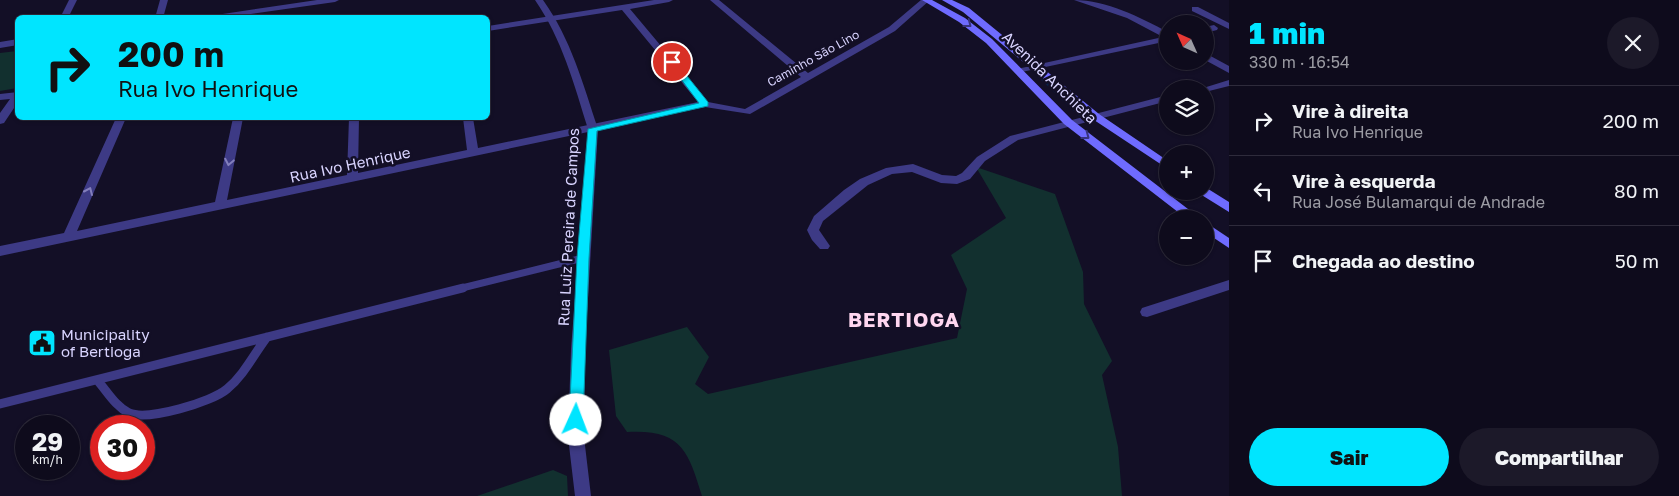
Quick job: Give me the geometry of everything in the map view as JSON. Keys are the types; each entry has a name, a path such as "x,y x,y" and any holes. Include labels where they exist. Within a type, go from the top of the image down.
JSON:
{"main road":[{"name":"Avenida Anchieta","path":"926,0 962,20 989,41 1020,70 1068,122 1183,210"},
{"name":"Avenida Anchieta","path":"946,0 966,10 1095,116 1159,160"},
{"path":"1214,198 1229,208"},
{"path":"1214,233 1229,244"}],"street":[{"path":"66,15 73,0"},
{"path":"160,15 164,0"},
{"path":"257,14 260,0"},
{"path":"243,15 335,0"},
{"name":"Rua Luiz Pereira de Campos","path":"538,0 553,18 565,47 592,129 583,258 576,437 583,496"},
{"path":"490,28 669,0"},
{"path":"714,0 807,77"},
{"name":"Caminho São Lino","path":"705,104 746,112 892,29 926,0"},
{"path":"1078,0 1130,16 1159,32"},
{"path":"624,7 705,104"},
{"path":"1195,9 1229,26"},
{"path":"1020,70 1159,39"},
{"path":"0,45 15,42"},
{"path":"1214,61 1229,70"},
{"path":"1214,87 1229,83"},
{"path":"0,97 15,95"},
{"path":"0,121 15,98"},
{"path":"824,246 813,230 818,219 864,182 890,171 908,168 923,170 941,179 957,180 966,176 981,159 1014,138 1068,122 1159,100"},
{"name":"Rua Ivo Henrique","path":"0,251 69,235 220,206 705,104"},
{"path":"69,235 120,120"},
{"path":"220,206 238,120"},
{"path":"352,178 354,120"},
{"path":"468,120 473,153"},
{"path":"1148,312 1229,285"}],"lane":[{"path":"0,404 583,258"},
{"path":"97,380 123,410 142,416 158,412 213,398 222,393 245,368 266,337"}],"green space":[{"path":"15,51 15,88 0,91 0,53"},
{"path":"976,167 1055,194 1083,272 1084,304 1112,361 1102,375 1118,447 1122,496 702,496 692,466 680,446 660,434 627,432 616,416 609,350 687,327 709,357 695,384 708,394 957,338 967,289 951,255 1006,218"},
{"path":"553,470 567,476 568,496 477,496"}],"waterway":[{"path":"1039,76 1080,115"}],"place":[{"name":"Municipality of Bertioga","path":"42,343"}],"district":[{"name":"BERTIOGA","path":"904,319"}],"route":[{"path":"576,420 583,258 592,129 705,104 672,62"}]}
